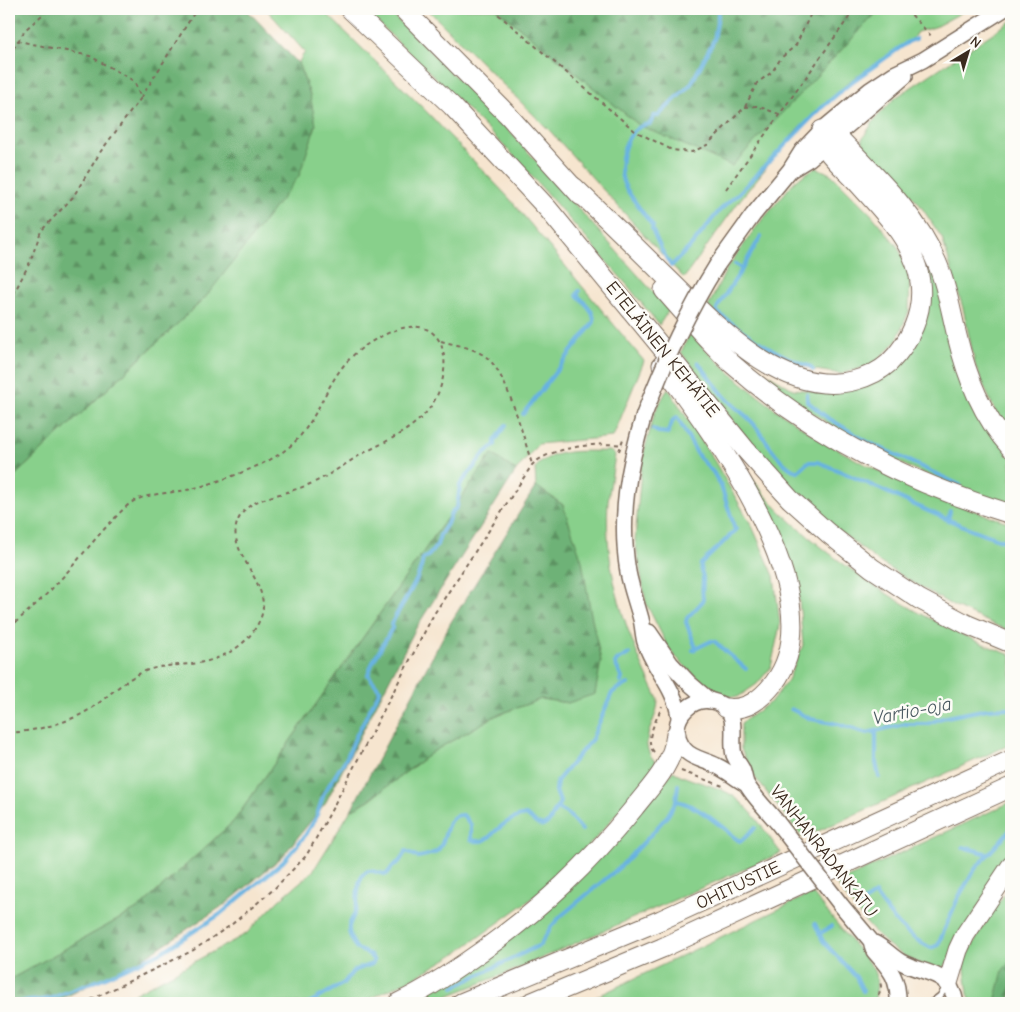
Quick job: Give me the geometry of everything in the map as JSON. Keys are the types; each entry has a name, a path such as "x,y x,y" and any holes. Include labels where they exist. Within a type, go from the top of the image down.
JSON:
{"highway":[{"name":"ETELÄINEN KEHÄTIE","path":"350,9 452,106 548,209 745,449 790,499 828,533 872,568 903,589 968,625 1011,643"},
{"name":"ETELÄINEN KEHÄTIE","path":"403,9 507,114 704,335 732,363 780,402 820,430 937,488 1011,514"},
{"path":"574,187 722,330 759,358 791,375 811,381 829,385 849,382 866,377 886,366 909,339 919,312 920,281 917,265 908,245 866,192 828,137"},
{"path":"828,137 910,216 926,240 938,264 963,360 974,392 987,416 1011,448"},
{"path":"548,209 702,421 748,493 778,556 783,572 793,629 789,654 780,673 763,696 744,708 736,710 718,704"},
{"path":"398,1003 453,972 496,941 552,897 575,875 625,819 664,771 675,748 678,726"},
{"name":"OHITUSTIE","path":"461,1003 661,920 1011,760"},
{"name":"OHITUSTIE","path":"530,1003 662,948 1011,787"},
{"path":"948,984 958,950 965,935 1011,866"}],"street":[{"name":"VANHANRADANKATU","path":"948,984 936,974 912,968 872,942 746,784 716,765 688,753 684,749 678,726 678,705 645,643 641,620 628,573 624,527 626,485 634,447 644,415 660,373 682,325 717,265 753,215 790,170 802,151 828,137 923,60 1004,9"},
{"name":"VANHANRADANKATU","path":"641,620 671,664 689,683 730,715 732,746 735,758 743,770 746,784"},
{"path":"678,726 690,706 699,701 718,704"},
{"name":"VANHANRADANKATU","path":"872,942 874,951 896,980 898,1003"},
{"path":"948,984 952,988 955,1003"}],"lane":[{"path":"931,1003 940,996 948,984"}],"path":[{"path":"9,55 20,41 26,29 49,9"},
{"path":"492,9 635,131 672,150 692,152 707,145 745,107 757,83 772,72 781,58 796,45 813,9"},
{"path":"726,189 855,9"},
{"path":"906,9 934,39"},
{"path":"9,303 30,262 41,231 73,197 101,151 141,98 196,10"},
{"path":"9,39 90,56 134,81 141,98"},
{"path":"745,107 757,106 779,114"},
{"path":"9,628 58,583 100,533 127,505 145,497 203,485 258,465 287,450 302,434 315,415 342,367 359,350 386,333 406,326 425,329 435,333 441,342 444,366 442,378 430,408 421,418 400,434 311,484 260,500 245,510 237,526 237,543 245,563 259,584 263,611 256,628 242,644 234,650 199,663 158,666 142,672 126,681 90,710 59,723 22,732 9,733"},
{"path":"441,342 460,346 484,355 494,366 505,384 532,465"},
{"path":"84,1003 192,951 231,925 274,889 306,856 324,826 434,614 536,460 554,451 574,447 620,445 634,447"}],"green space":[{"path":"9,9 246,9 298,63 310,95 316,125 299,176 205,298 9,481"},
{"path":"266,9 322,9 425,110 509,198 644,361 613,437 538,444 516,471 492,454 234,821 139,908 9,980 9,481 205,298 310,95 298,63 305,52"},
{"path":"366,9 387,9 504,125 669,310 659,325 628,286 514,156"},
{"path":"427,9 497,9 639,125 732,165 880,9 968,9 935,27 917,32 911,41 851,80 795,132 740,200 684,278 551,132"},
{"path":"497,9 880,9 732,166 639,125"},
{"path":"1011,21 1011,431 995,411 976,368 963,308 942,238 918,202 866,149 862,139 876,118 895,98"},
{"path":"816,167 832,175 870,213 898,247 910,274 909,311 896,342 872,365 841,374 790,363 757,347 708,307 727,268 758,225 795,181"},
{"path":"914,243 922,244 1008,455 1011,458 1011,506 923,473 848,436 790,396 754,366 793,389 838,393 880,378 912,350 927,313 928,276"},
{"path":"690,333 724,367 760,397 798,425 838,449 922,491 1011,523 1011,632 953,606 879,562 823,518 777,473 739,429 681,352"},
{"path":"668,388 715,462 752,526 774,576 780,625 771,667 757,684 738,697 725,696 693,674 670,651 646,603 635,540 642,459 655,412"},
{"path":"580,451 610,451 615,455 608,501 609,553 613,578 627,627 658,699 647,741 647,748 658,764 596,838 538,894 458,952 416,977 361,1003 117,1003 246,934 278,901 313,871 351,810 369,800 434,751 495,716 541,699 568,703 601,661 563,505 536,486 535,468 542,461 560,454"},
{"path":"732,453 783,514 808,536 862,577 919,613 980,643 1011,655 1011,744 803,838 753,775 741,749 741,723 772,701 788,680 803,645 799,599 787,558"},
{"path":"492,454 516,471 416,628 326,802 282,857 227,903 142,959 53,1003 9,1003 9,980 139,908 234,821"},
{"path":"536,486 563,505 582,561 601,661 595,694 568,703 541,699 495,716 434,751 369,800 351,810 451,622"},
{"path":"673,771 718,788 741,802 756,818 781,853 512,971 429,1003 412,1003 629,824"},
{"path":"1011,802 1011,855 991,884 944,968 917,963 890,946 870,927 836,883"},
{"path":"1011,886 1011,1003 972,1003 968,994 964,961 992,911"},
{"path":"812,893 872,967 877,985 874,1003 579,1003 594,998"},
{"path":"1011,960 1011,1003 996,1003 1003,970"}],"waterway":[{"path":"652,229 653,226 633,200 624,184 621,167 625,147 634,131 641,126 650,124 654,116 658,116 691,84 714,40 719,9"},
{"path":"652,229 671,266 692,245 719,211 738,194 819,110 853,81 908,42 916,39"},
{"path":"761,236 717,308 717,312 762,343 811,367 813,370"},
{"path":"735,264 742,269"},
{"path":"523,414 594,322 591,310 577,295 579,291"},
{"path":"698,362 733,405 753,423 779,458 791,469 798,472"},
{"path":"807,394 807,401 825,416 866,441 960,485"},
{"path":"653,429 658,432 668,433 673,420 677,417 699,457 713,472 721,486 735,531"},
{"path":"9,1003 49,999 104,978 162,952 219,915 283,862 304,837 316,818 324,793 347,757 380,690 368,675 372,664 418,576 423,559 437,545 451,513 457,507 460,485 484,454 495,445 495,441 506,425"},
{"path":"797,472 808,462 818,462 937,515 1011,543"},
{"path":"948,520 950,511"},
{"path":"696,648 686,622 687,618 703,601 701,564 737,529"},
{"name":"Vartio-oja","path":"693,650 714,641 746,669"},
{"path":"621,682 622,678 615,663 629,654"},
{"name":"Vartio-oja","path":"309,1003 344,983 353,971 372,964 374,961 369,954 357,949 349,929 357,904 359,883 364,874 368,871 387,874 399,862 406,851 418,857 437,851 443,842 449,823 457,816 463,815 471,825 471,840 476,841 487,839 504,824 526,815 537,824 543,826 549,822 560,802 556,791 557,781 592,739 612,693 628,684"},
{"name":"Vartio-oja","path":"791,709 811,719 838,724 867,733 905,724 927,724 942,718 987,709 1008,708 1011,711"},
{"path":"876,731 876,763 879,777"},
{"path":"454,987 540,945 551,927 561,916 621,866 668,815 676,801 678,785"},
{"path":"676,801 701,811 738,840 741,841 755,828"},
{"path":"557,808 568,814 582,830"},
{"path":"860,905 875,894 906,932 931,948 938,945 958,898 975,869 1011,829"},
{"path":"963,847 985,853"},
{"path":"815,924 823,941 856,977 863,991"},
{"path":"819,934 832,926"}]}
